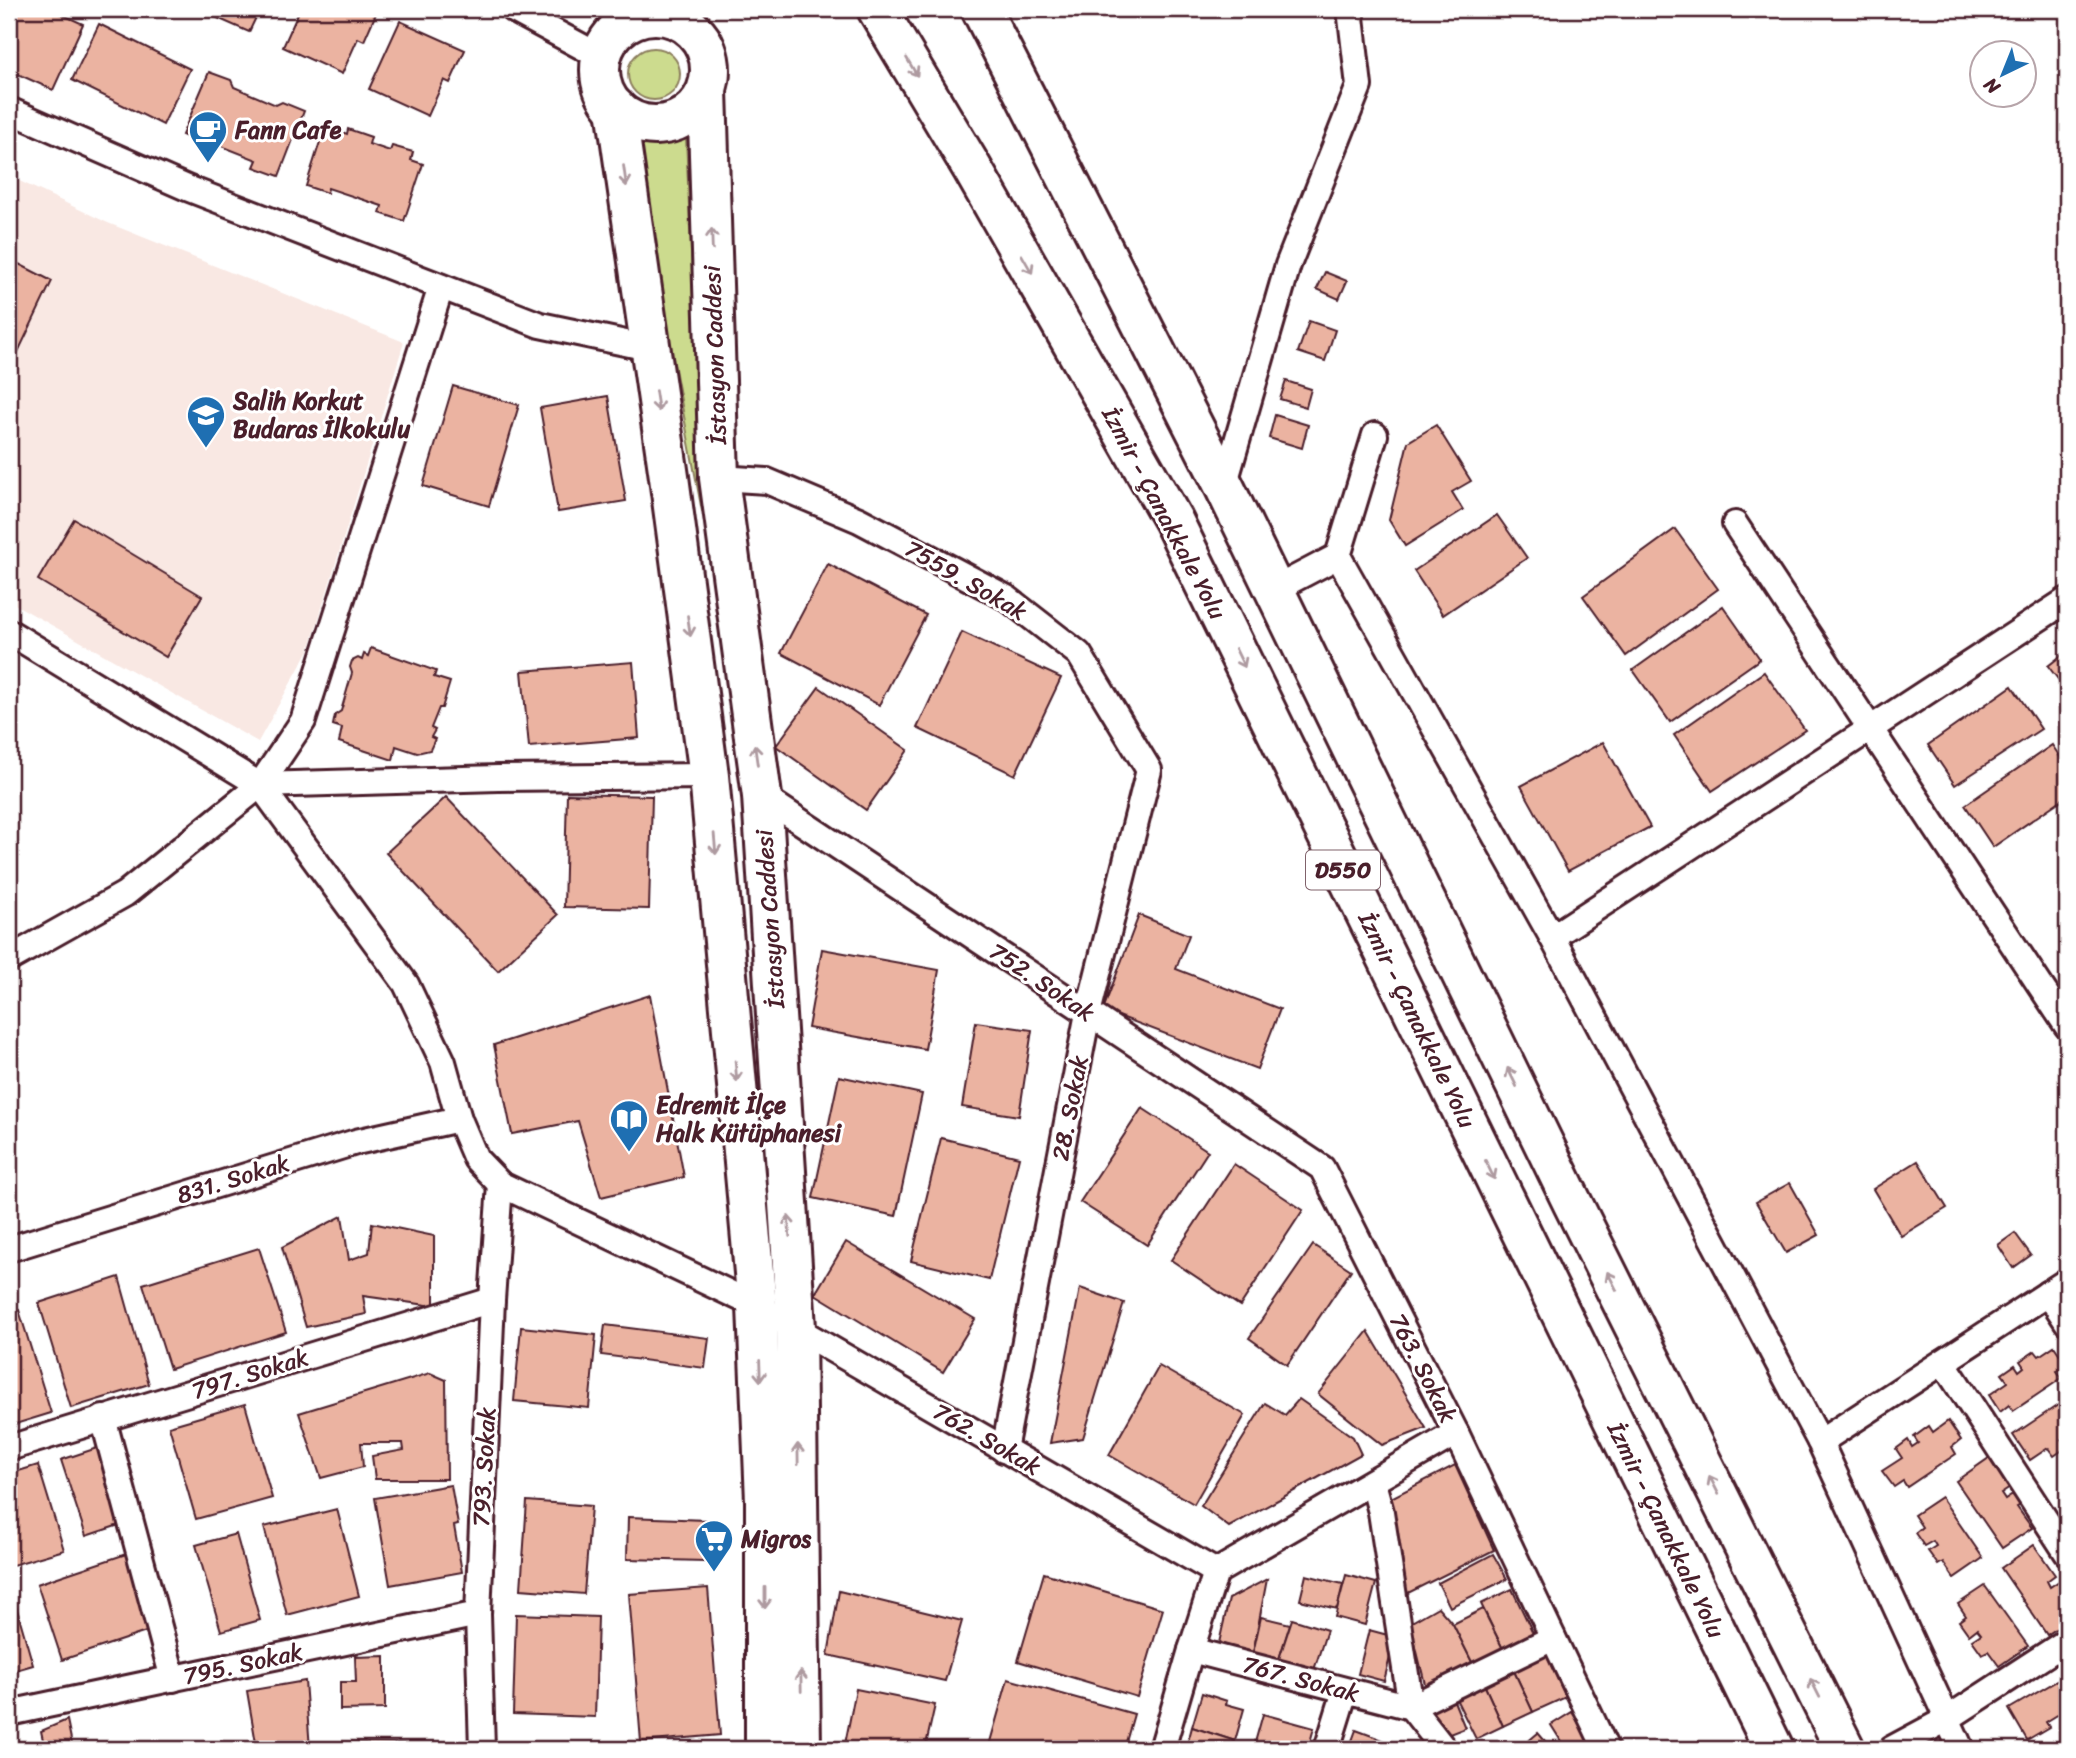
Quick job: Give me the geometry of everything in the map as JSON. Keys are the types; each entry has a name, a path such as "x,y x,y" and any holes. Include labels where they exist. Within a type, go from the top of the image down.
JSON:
{"main road":[{"name":"İzmir - Çanakkale Yolu","path":"877,9 1173,520 1774,1749"},
{"path":"981,9 1224,486 1567,1191 1846,1749"},
{"name":"İstasyon Caddesi","path":"765,1749 765,1501 757,1306 709,776 616,108 605,93 600,76 603,36 636,18 653,14 671,17 688,25 696,23 709,54 711,72 707,90 719,478 762,796 796,1328 802,1749"},
{"path":"616,108 639,122 666,124 683,118 698,106 707,90"}],"street":[{"path":"512,9 603,36"},
{"path":"1224,486 1288,265 1359,86 1350,9"},
{"path":"9,110 187,188 540,325 649,348"},
{"path":"9,960 125,894 260,785 303,721 441,287"},
{"path":"1275,589 1338,556 1375,435"},
{"name":"7559. Sokak","path":"719,478 767,481 859,520 1007,598 1079,654 1149,770"},
{"path":"1735,524 2067,1026"},
{"path":"1338,556 1552,937 1819,1442 1961,1749"},
{"path":"1552,937 2067,600"},
{"path":"9,632 260,785 406,984 443,1062 459,1119 476,1159 500,1184"},
{"name":"28. Sokak","path":"1004,1450 1088,1013 1149,770"},
{"path":"260,785 498,778 709,776"},
{"name":"752. Sokak","path":"762,796 1322,1168"},
{"name":"831. Sokak","path":"9,1250 356,1142 459,1119"},
{"name":"763. Sokak","path":"1216,1572 1456,1433 1322,1168"},
{"name":"762. Sokak","path":"500,1184 757,1306 1216,1572"},
{"name":"793. Sokak","path":"482,1749 478,1614 500,1184"},
{"path":"1819,1442 2058,1287 2067,1322"},
{"name":"797. Sokak","path":"9,1448 492,1300"},
{"path":"1943,1362 2067,1553"},
{"path":"103,1418 173,1679"},
{"path":"1456,1433 1606,1749"},
{"path":"1373,1483 1381,1512 1411,1707 1444,1749"},
{"path":"1162,1749 1216,1572"},
{"name":"795. Sokak","path":"9,1713 478,1614"},
{"path":"1411,1707 1553,1638"},
{"path":"1891,1749 1947,1719 2067,1641"},
{"name":"767. Sokak","path":"1191,1650 1411,1707"},
{"path":"1327,1749 1345,1691"}],"shaded area":[{"name":"Salih Korkut Budaras İlkokulu","path":"9,176 108,223 404,342 309,650 258,742 9,601"}],"green space":[{"path":"654,48 664,50 672,56 678,64 678,84 672,92 664,98 654,100 644,98 636,92 630,84 628,74 630,64 636,56 644,50"},
{"path":"686,138 696,365 706,512 702,511 633,148 637,140"}],"building":[{"path":"9,9 50,9 83,24 53,90 9,70"},
{"path":"197,9 260,9 249,32"},
{"path":"300,9 378,9 364,41 358,38 342,74 283,47"},
{"path":"400,21 465,50 450,83 444,80 428,116 369,89"},
{"path":"99,24 190,69 163,125 72,80"},
{"path":"209,72 231,80 234,87 276,105 282,102 304,111 279,176 254,167 257,160 209,141 207,146 182,135"},
{"path":"325,126 347,134 348,129 371,137 369,144 390,151 392,146 413,152 411,160 423,164 404,221 380,213 382,206 328,188 327,193 306,186"},
{"path":"9,259 52,281 18,352 9,348"},
{"path":"1325,272 1347,281 1339,299 1317,289"},
{"path":"1309,321 1335,330 1325,361 1298,352"},
{"path":"1286,381 1311,389 1306,407 1280,399"},
{"path":"453,386 519,405 489,506 423,486"},
{"path":"608,396 626,501 558,512 540,408"},
{"path":"1275,415 1308,425 1302,448 1269,438"},
{"path":"1436,425 1471,481 1452,492 1463,510 1405,546 1389,520 1408,442"},
{"path":"1497,515 1527,558 1443,615 1414,571"},
{"path":"74,519 202,596 166,657 38,580"},
{"path":"1675,529 1718,589 1626,656 1583,596"},
{"path":"828,564 926,615 879,705 781,653"},
{"path":"1723,606 1760,659 1670,722 1633,670"},
{"path":"962,632 1061,678 1015,775 917,728"},
{"path":"371,648 436,671 434,677 450,682 442,708 439,708 431,728 435,730 431,737 435,739 430,750 417,753 396,746 393,760 339,742 342,728 333,725 335,715 341,711 352,673 352,661 358,658 362,660 364,654 368,656"},
{"path":"2067,651 2067,691 2048,666"},
{"path":"633,662 639,738 529,747 522,671"},
{"path":"1764,672 1805,730 1712,791 1674,735"},
{"path":"2012,686 2041,729 1955,785 1928,745"},
{"path":"819,687 908,750 866,810 776,746"},
{"path":"1603,742 1650,827 1568,871 1521,786"},
{"path":"2052,745 2067,767 2067,796 1993,847 1965,805"},
{"path":"567,794 652,796 649,909 564,907"},
{"path":"446,797 558,915 498,971 386,853"},
{"path":"1139,915 1189,935 1176,969 1280,1009 1257,1069 1103,1010"},
{"path":"822,949 939,970 925,1049 808,1028"},
{"path":"650,995 684,1177 601,1197 578,1121 512,1134 494,1045"},
{"path":"976,1022 1032,1030 1019,1116 962,1107"},
{"path":"839,1076 922,1094 896,1216 813,1198"},
{"path":"1142,1108 1208,1151 1147,1245 1080,1202"},
{"path":"941,1138 1019,1157 989,1280 911,1261"},
{"path":"1918,1161 1947,1208 1901,1236 1873,1189"},
{"path":"1234,1164 1303,1210 1240,1306 1171,1260"},
{"path":"1790,1183 1819,1235 1786,1253 1756,1202"},
{"path":"342,1216 349,1260 369,1253 372,1223 434,1236 434,1306 363,1296 366,1314 306,1327 282,1247"},
{"path":"2015,1233 2031,1255 2013,1268 1998,1245"},
{"path":"846,1242 975,1319 943,1372 815,1294"},
{"path":"1313,1245 1351,1270 1287,1365 1249,1338"},
{"path":"259,1248 286,1332 170,1369 143,1284"},
{"path":"119,1277 149,1384 71,1408 39,1303"},
{"path":"1080,1288 1124,1303 1083,1438 1050,1443"},
{"path":"19,1310 51,1413 9,1426 9,1313"},
{"path":"605,1325 709,1338 705,1368 601,1355"},
{"path":"521,1327 596,1335 589,1408 514,1401"},
{"path":"1368,1331 1426,1428 1382,1445 1318,1394"},
{"path":"2054,1346 2067,1365 2057,1371 2062,1378 2013,1411 2009,1405 2000,1412 1989,1395 2008,1382 2002,1374 2015,1365 2019,1371 2024,1367 2020,1361 2035,1351 2039,1356"},
{"path":"1159,1366 1245,1415 1194,1504 1109,1455"},
{"path":"430,1373 446,1380 447,1479 375,1479 372,1456 404,1450 403,1443 361,1443 363,1467 321,1478 299,1413"},
{"path":"1299,1399 1353,1437 1361,1454 1229,1527 1201,1506 1265,1403 1285,1415"},
{"path":"2067,1399 2067,1436 2061,1439 2067,1447 2054,1456 2048,1448 2030,1460 2013,1435"},
{"path":"245,1404 272,1498 196,1519 169,1426"},
{"path":"1948,1421 1961,1440 1952,1447 1956,1454 1907,1487 1903,1481 1894,1487 1882,1471 1902,1458 1896,1449 1908,1440 1912,1447 1918,1443 1914,1437 1929,1426 1933,1432"},
{"path":"97,1448 122,1524 86,1536 61,1460"},
{"path":"1989,1458 2010,1488 2001,1494 2005,1500 2014,1494 2022,1504 2017,1507 2032,1528 2002,1548 1956,1481"},
{"path":"38,1465 64,1550 9,1566 9,1474"},
{"path":"1455,1465 1494,1550 1404,1595 1387,1500"},
{"path":"451,1485 458,1525 454,1526 462,1572 390,1585 375,1498"},
{"path":"1941,1497 1983,1558 1954,1578 1943,1562 1938,1565 1928,1551 1936,1546 1933,1541 1924,1546 1915,1533 1922,1527 1914,1515"},
{"path":"527,1501 591,1506 584,1594 521,1589"},
{"path":"337,1509 359,1596 287,1615 264,1527"},
{"path":"628,1517 706,1520 705,1561 627,1559"},
{"path":"236,1534 260,1620 221,1631 196,1545"},
{"path":"2034,1545 2055,1575 2047,1581 2050,1587 2059,1581 2067,1591 2062,1594 2067,1601 2067,1621 2047,1635 2001,1568"},
{"path":"129,1553 155,1629 62,1660 37,1584"},
{"path":"1493,1554 1507,1579 1450,1607 1438,1583"},
{"path":"1044,1573 1163,1609 1137,1697 1018,1661"},
{"path":"1306,1575 1343,1584 1337,1609 1300,1600"},
{"path":"1346,1575 1376,1583 1365,1625 1335,1617"},
{"path":"1267,1579 1253,1653 1219,1643 1229,1599"},
{"path":"1985,1586 2028,1646 1999,1666 1988,1651 1982,1654 1972,1640 1981,1634 1977,1629 1969,1635 1959,1621 1966,1616 1958,1604"},
{"path":"708,1588 720,1735 641,1742 629,1594"},
{"path":"1512,1589 1534,1635 1503,1649 1481,1604"},
{"path":"839,1591 962,1621 945,1681 828,1655"},
{"path":"12,1592 33,1665 9,1672 9,1593"},
{"path":"1438,1607 1453,1624 1473,1664 1426,1688 1410,1623"},
{"path":"1483,1609 1503,1649 1473,1664 1453,1624"},
{"path":"516,1614 598,1617 595,1717 513,1714"},
{"path":"1261,1617 1290,1624 1279,1659 1253,1653"},
{"path":"1292,1619 1327,1630 1314,1670 1279,1659"},
{"path":"1369,1630 1395,1637 1384,1681 1358,1674"},
{"path":"1546,1654 1566,1697 1533,1712 1513,1669"},
{"path":"385,1656 385,1709 340,1710 340,1682 356,1682 355,1657"},
{"path":"1513,1669 1533,1712 1503,1726 1483,1682"},
{"path":"2067,1675 2067,1709 2046,1722 2049,1727 2027,1740 2009,1709"},
{"path":"1008,1679 1134,1714 1124,1749 988,1749"},
{"path":"305,1681 310,1749 257,1749 247,1691"},
{"path":"1483,1682 1503,1726 1476,1739 1454,1695"},
{"path":"856,1689 935,1705 925,1749 844,1749"},
{"path":"1202,1693 1244,1709 1235,1741 1192,1727"},
{"path":"1454,1701 1465,1728 1442,1737 1431,1711"},
{"path":"1572,1712 1594,1749 1566,1749 1551,1725"},
{"path":"1263,1714 1314,1728 1308,1749 1265,1749 1254,1746"},
{"path":"67,1720 73,1749 45,1749 41,1731"},
{"path":"1192,1727 1235,1741 1232,1749 1186,1749"},
{"path":"1356,1730 1407,1749 1349,1749"},
{"path":"1538,1733 1552,1749 1532,1749 1526,1743"},
{"path":"337,1742 449,1744 448,1749 337,1749"}],"place":[{"name":"Fann Cafe","path":"208,164"},
{"name":"Salih Korkut Budaras İlkokulu","path":"206,449"},
{"name":"Edremit İlçe Halk Kütüphanesi","path":"629,1153"},
{"name":"Migros","path":"714,1573"}]}
